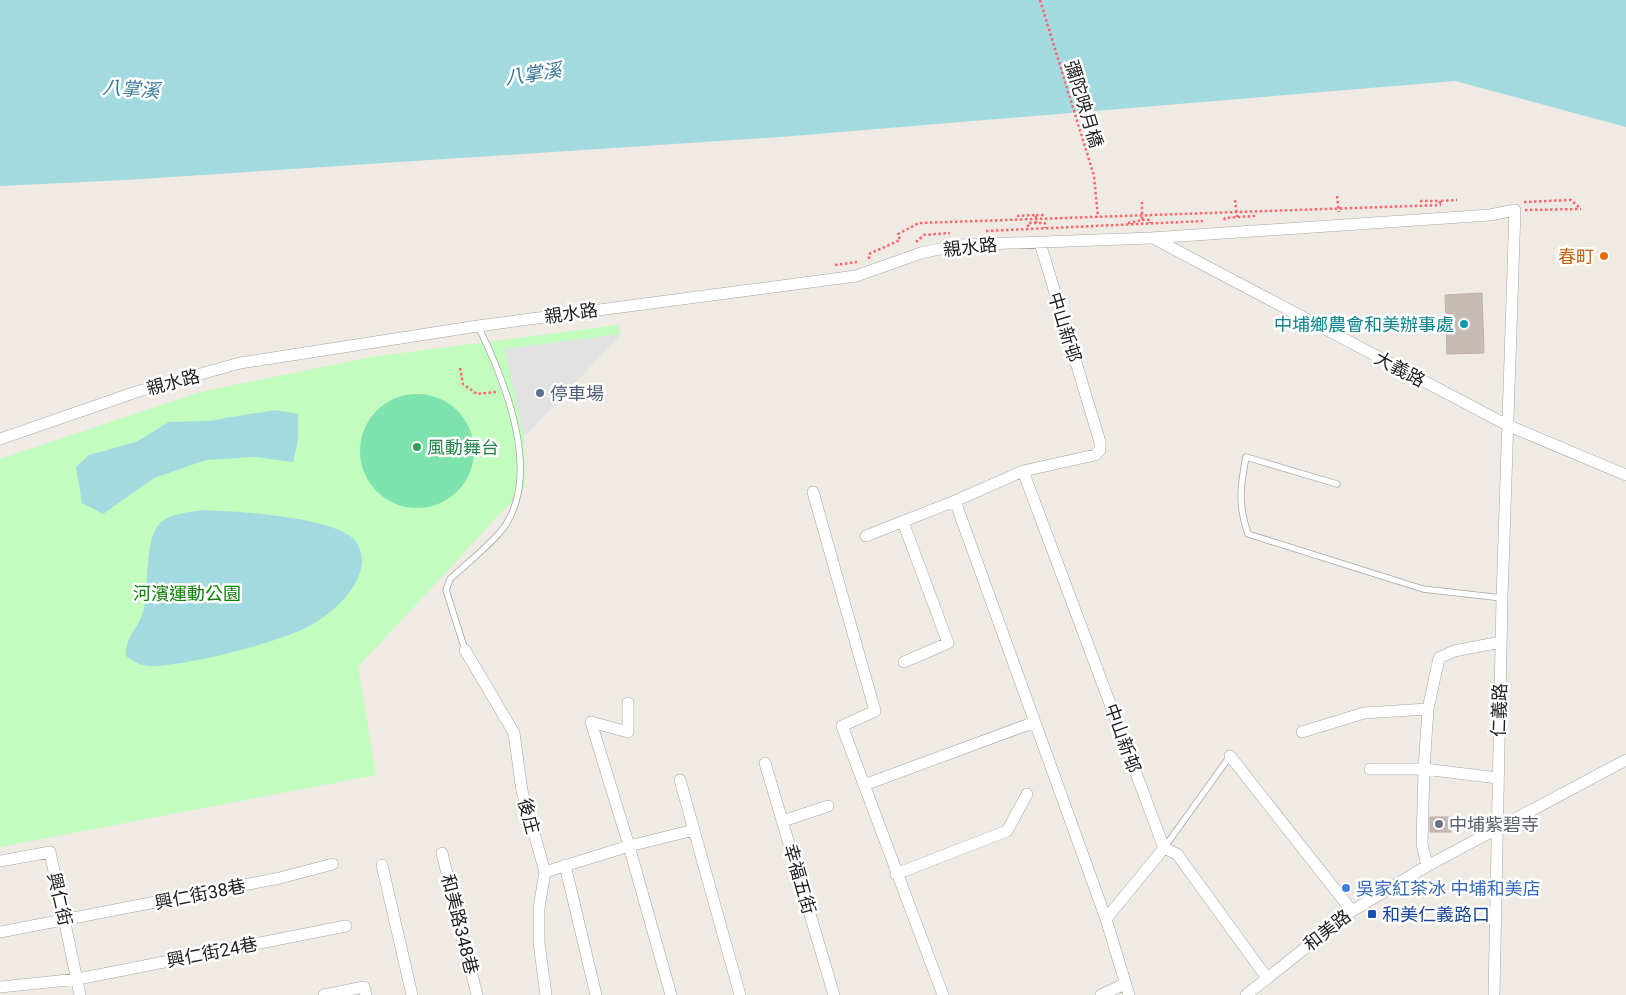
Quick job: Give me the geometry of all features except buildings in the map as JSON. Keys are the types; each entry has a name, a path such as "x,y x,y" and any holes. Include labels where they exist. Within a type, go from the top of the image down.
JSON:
{"street":[{"name":"親水路","path":"0,439 136,392 240,363 478,326 856,276 922,253 958,245 1151,238 1490,215 1515,206"},
{"name":"仁義路","path":"1494,995 1502,598 1515,206"},
{"name":"大義路","path":"1151,238 1507,425 1626,475"},
{"name":"中山新邨","path":"866,536 1023,472 1095,455 1100,450 1100,442 1040,243"},
{"name":"中山新邨","path":"1023,472 1164,848"},
{"path":"813,492 875,711 842,726 943,995"},
{"path":"955,501 1106,919 1127,990 1101,995"},
{"path":"902,522 948,643 904,662"},
{"path":"1428,866 1422,844 1424,770 1428,709 1439,658 1454,651 1501,642"},
{"name":"後庄","path":"465,650 514,733 522,791 545,872 539,908 539,934 546,995"},
{"path":"628,703 628,732 591,722 629,846 671,995"},
{"path":"1302,732 1364,712 1428,709"},
{"path":"864,785 1035,722"},
{"path":"1230,756 1352,911"},
{"name":"和美路","path":"1246,995 1352,911 1428,866 1626,760"},
{"name":"幸福五街","path":"766,763 834,995"},
{"path":"1370,769 1424,770 1498,778"},
{"path":"680,780 740,995"},
{"path":"896,874 1007,832 1027,794"},
{"path":"783,821 828,806"},
{"path":"545,872 629,846 694,830"},
{"path":"1106,919 1164,848 1177,854 1267,978"},
{"name":"興仁街","path":"0,861 50,852 66,920 80,995"},
{"name":"和美路348巷","path":"442,853 478,995"},
{"name":"興仁街38巷","path":"0,932 280,878 333,864"},
{"path":"565,865 596,995"},
{"path":"382,866 412,995"},
{"name":"興仁街24巷","path":"0,987 78,979 346,926"},
{"path":"324,995 364,987 366,995"}],"lane":[{"path":"465,650 446,590 450,579 504,527 515,508 519,489 520,462 515,424 478,326"},
{"path":"1337,484 1246,458 1240,486 1242,515 1248,534 1423,589 1502,598"},
{"path":"1164,848 1230,756"}],"path":[{"name":"彌陀映月橋","path":"1040,0 1094,176 1098,217"},
{"path":"1337,196 1338,211"},
{"path":"1235,200 1238,217"},
{"path":"1420,201 1457,200"},
{"path":"1571,200 1582,210 1515,206 1571,200"},
{"path":"1142,202 1142,218"},
{"path":"869,259 868,254 900,240 898,234 919,223 1098,217 1142,218 1236,212 1338,211 1459,204"},
{"path":"1028,228 1028,223 1046,215"},
{"path":"1017,216 1036,219 1045,223 1046,228"},
{"path":"1224,220 1225,218 1254,216"},
{"path":"1118,224 1142,218 1150,220 1150,223"},
{"path":"460,368 463,384 477,394 504,391"}],"green space":[{"name":"河濱運動公園","path":"618,325 621,334 524,437 525,487 358,667 376,775 0,847 0,459 200,392 371,357"},
{"name":"風動舞台","path":"417,394 439,398 449,403 465,419 470,429 474,451 470,473 465,483 449,499 439,504 417,508 395,504 385,499 369,483 364,473 360,451 364,429 369,419 385,403 395,398"}],"shaded area":[{"name":"停車場","path":"621,334 524,437 505,349"}],"water":[{"name":"八掌溪","path":"0,0 1626,0 1626,127 1455,81 781,137 125,180 0,186"},
{"path":"275,410 298,414 298,441 293,462 255,457 206,460 154,478 103,514 82,503 76,467 89,455 136,442 169,422 208,421"},
{"path":"204,510 262,514 310,521 347,534 357,543 362,559 361,569 355,584 332,611 304,629 285,636 237,651 187,662 150,666 138,663 126,656 126,649 144,608 149,550 156,529 165,519 182,513"}],"place":[{"name":"春町","path":"1604,256"},
{"name":"中埔鄉農會和美辦事處","path":"1464,324"},
{"name":"停車場","path":"540,393"},
{"name":"風動舞台","path":"417,447"},
{"name":"中埔紫碧寺","path":"1439,824"},
{"name":"吳家紅茶冰 中埔和美店","path":"1346,888"},
{"name":"和美仁義路口","path":"1372,914"}]}
